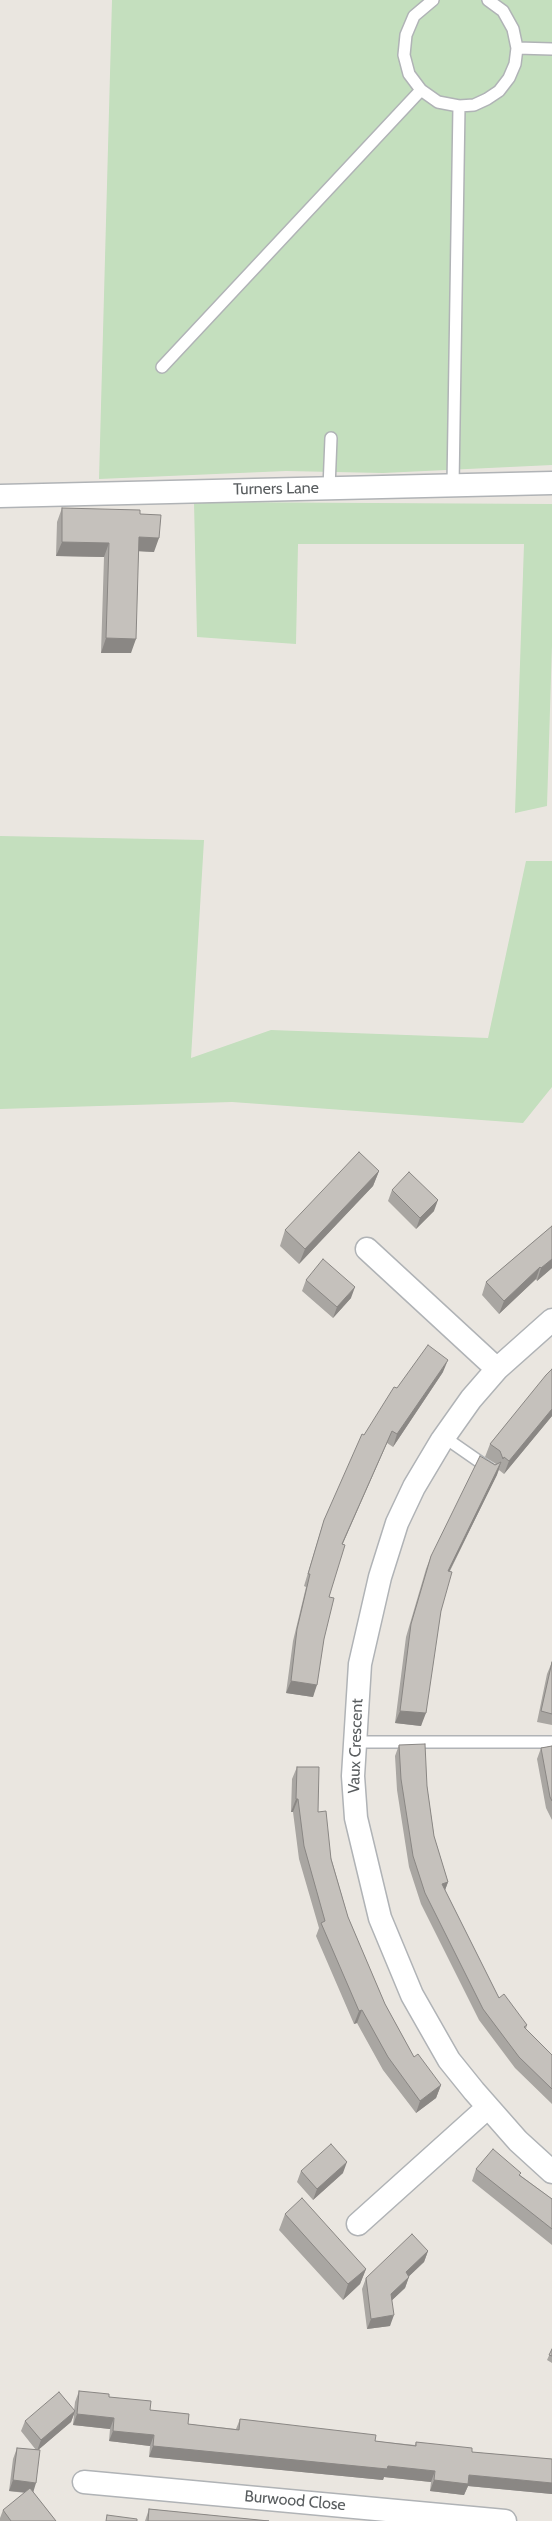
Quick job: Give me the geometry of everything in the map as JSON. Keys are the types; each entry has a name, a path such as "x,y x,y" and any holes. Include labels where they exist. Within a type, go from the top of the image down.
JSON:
{"street":[{"name":"Turners Lane","path":"0,496 552,483"},
{"path":"367,1249 497,1369"},
{"name":"Vaux Crescent","path":"552,1320 497,1369 444,1437 414,1487 397,1524 380,1577 360,1664 353,1742 356,1818 380,1918 412,1995 449,2060 518,2141 552,2172"},
{"path":"358,2224 488,2108"},
{"name":"Burwood Close","path":"84,2482 505,2521"}],"lane":[{"path":"433,0 414,16 406,35 406,61 409,74 421,90 438,102 459,106 480,102 499,91 509,78 515,64 517,48 510,23 502,11 488,0"},
{"path":"517,48 552,49"},
{"path":"162,368 421,90"},
{"path":"453,485 459,106"},
{"path":"329,488 331,438"},
{"path":"444,1437 490,1470"},
{"path":"353,1742 552,1742"}],"green space":[{"path":"112,0 552,0 552,465 383,473 286,471 99,479"},
{"path":"194,502 552,504 552,645 547,806 515,813 524,544 298,544 296,644 197,637"},
{"path":"0,836 204,840 191,1058 271,1030 488,1038 526,861 552,861 552,1087 523,1123 232,1102 0,1109"}],"building":[{"path":"62,508 140,510 140,514 161,515 159,538 139,537 136,639 106,638 109,543 62,542"},
{"path":"359,1152 379,1171 305,1249 285,1230"},
{"path":"409,1172 438,1200 420,1218 392,1190"},
{"path":"552,1226 552,1259 540,1267 504,1301 486,1282"},
{"path":"323,1259 355,1287 337,1307 306,1280"},
{"path":"428,1345 448,1360 397,1434 392,1431 342,1544 345,1545 329,1597 334,1598 324,1639 317,1685 291,1681 297,1629 310,1574 308,1574 324,1520 362,1434 364,1435 394,1387 397,1388"},
{"path":"552,1369 552,1409 509,1461 504,1457 503,1459 500,1451 490,1444"},
{"path":"480,1456 495,1465 501,1462 448,1571 452,1572 441,1611 426,1713 400,1711 411,1624 431,1556"},
{"path":"552,1662 552,1714 541,1711"},
{"path":"425,1744 427,1786 434,1836 448,1882 442,1884 499,1998 504,1994 527,2025 524,2027 552,2055 552,2089 519,2057 483,2009 425,1893 413,1856 401,1779 399,1745"},
{"path":"552,1746 552,1801 541,1748"},
{"path":"297,1767 319,1767 318,1812 326,1811 331,1859 348,1917 385,2004 414,2057 418,2054 441,2085 420,2101 388,2057 362,2010 359,2011 321,1923 325,1921 304,1846 298,1799 296,1799"},
{"path":"331,2144 347,2162 317,2189 301,2171"},
{"path":"493,2149 521,2173 519,2175 552,2199 552,2229 476,2169"},
{"path":"302,2198 366,2269 348,2284 285,2214"},
{"path":"412,2234 428,2251 406,2272 409,2277 391,2294 394,2315 371,2319 366,2278"},
{"path":"79,2391 109,2394 109,2397 151,2401 150,2410 189,2414 188,2424 239,2430 240,2419 376,2435 375,2441 416,2446 416,2442 472,2448 472,2452 552,2459 552,2483 469,2475 468,2484 434,2480 435,2471 388,2466 387,2469 153,2446 154,2435 113,2431 114,2418 77,2414"},
{"path":"59,2392 75,2411 41,2440 25,2421"},
{"path":"17,2448 40,2450 36,2483 13,2480"},
{"path":"30,2488 56,2521 11,2521 3,2510"},
{"path":"149,2509 269,2521 148,2521"},
{"path":"107,2515 137,2519 137,2521 106,2521"}]}
